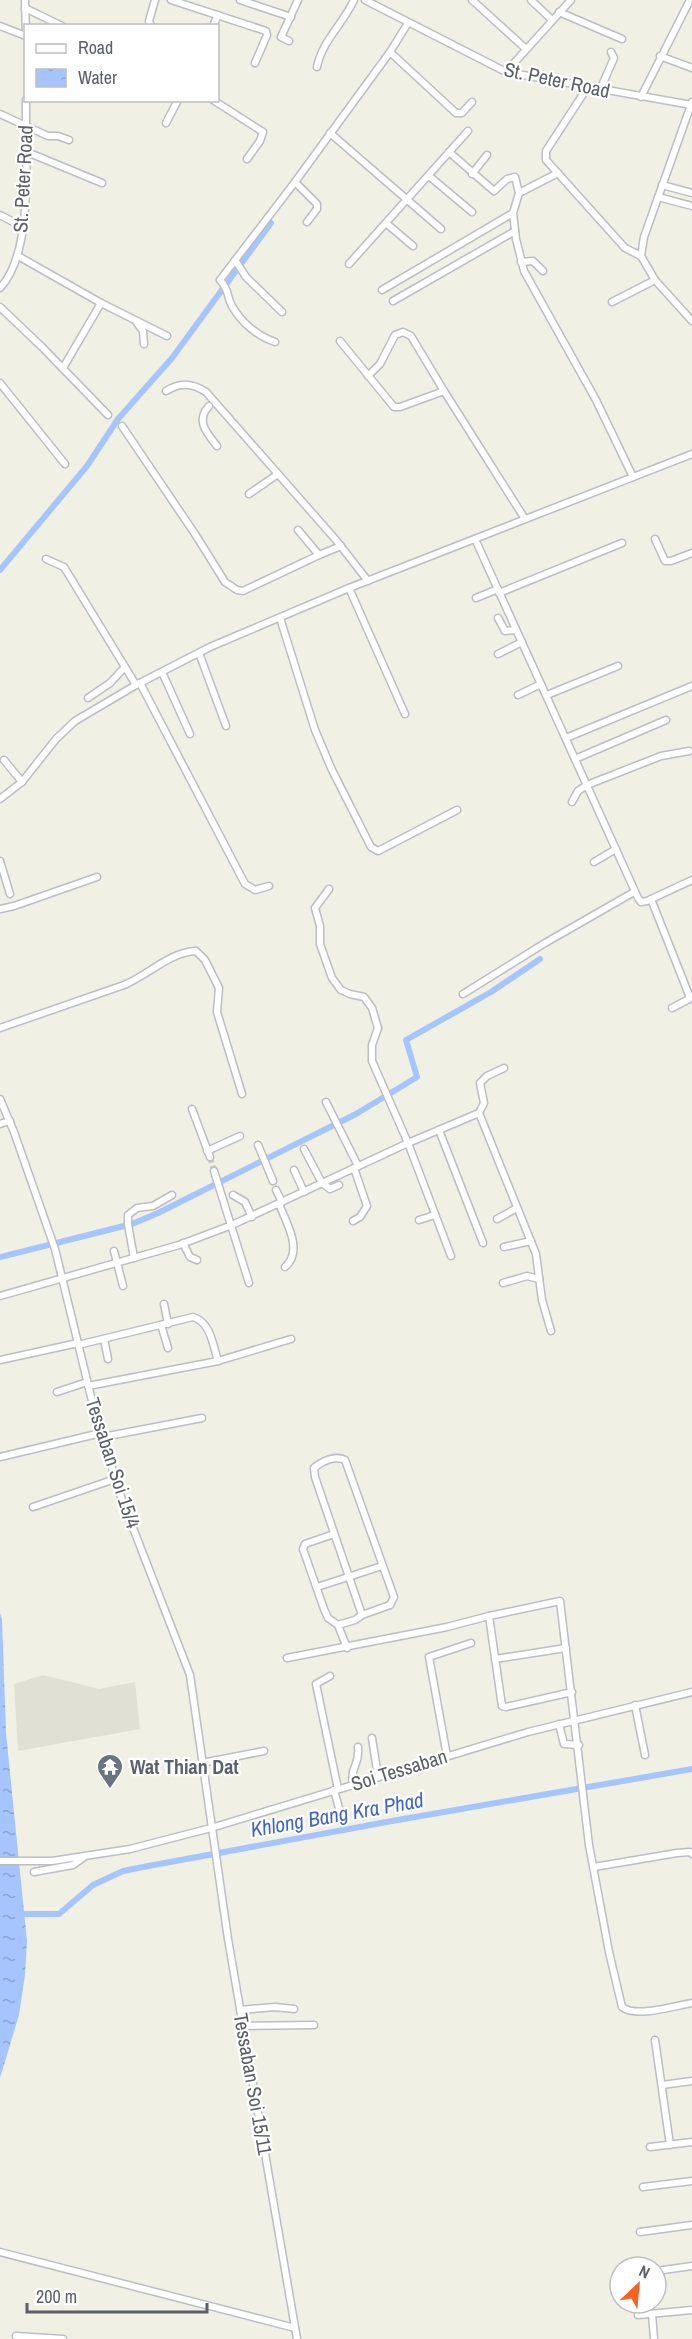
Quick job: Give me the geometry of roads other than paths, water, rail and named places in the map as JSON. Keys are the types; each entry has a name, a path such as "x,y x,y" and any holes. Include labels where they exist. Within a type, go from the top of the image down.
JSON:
{"street":[{"path":"25,0 26,24"},
{"path":"150,24 155,0"},
{"path":"171,0 266,31 267,35 255,63"},
{"path":"197,8 200,0"},
{"path":"240,0 291,17"},
{"path":"289,41 281,37 298,0"},
{"path":"317,67 321,51 345,19 354,0"},
{"name":"St. Peter Road","path":"365,0 377,3 408,22 506,72 587,88 691,104"},
{"path":"472,0 525,48"},
{"path":"531,0 552,20"},
{"path":"506,72 525,48 571,0"},
{"path":"641,97 690,0"},
{"path":"25,8 58,24"},
{"path":"559,12 622,39"},
{"path":"214,24 218,15"},
{"path":"275,342 258,336 232,307 228,289 220,280 236,262 390,52 408,22"},
{"path":"0,26 24,34"},
{"path":"390,52 456,113 462,113 472,102"},
{"path":"600,90 614,58 611,52"},
{"path":"660,56 692,68"},
{"path":"587,88 546,152 546,160 625,248 641,256 655,279 692,321"},
{"name":"St. Peter Road","path":"0,288 9,278 18,256 23,226 27,152 26,102"},
{"path":"166,123 177,102"},
{"path":"216,102 263,132 260,141 247,159"},
{"path":"641,256 644,237 691,104"},
{"path":"0,114 26,128 69,140"},
{"path":"350,264 468,131"},
{"path":"330,133 441,229"},
{"path":"27,152 102,183"},
{"path":"449,152 494,191 507,178 515,177 519,193 513,213 521,262 533,288 596,400 633,477"},
{"path":"472,174 488,155"},
{"path":"519,193 558,173"},
{"path":"429,176 472,212"},
{"path":"295,182 317,204 317,209 307,222"},
{"path":"662,185 692,193"},
{"path":"658,197 692,206"},
{"path":"382,291 513,213"},
{"path":"0,215 23,226"},
{"path":"387,224 413,246"},
{"path":"393,301 515,231"},
{"path":"18,256 136,322 167,336"},
{"path":"521,262 533,261 540,265 543,271"},
{"path":"236,262 241,271 282,312"},
{"path":"612,302 655,279"},
{"path":"63,368 101,303"},
{"path":"0,307 108,415"},
{"path":"136,322 143,331 144,344"},
{"path":"368,376 380,364 395,334 403,332 411,336 525,519"},
{"path":"340,341 394,407 400,407 444,391"},
{"path":"0,383 65,464"},
{"path":"166,391 175,385 192,386 206,392 212,404 278,474 341,546 368,581"},
{"path":"212,404 202,416 202,422 216,446"},
{"path":"122,426 225,582 231,587 243,591 341,546"},
{"path":"0,799 22,782 56,740 75,721 138,684 199,653 348,588 692,454"},
{"path":"249,494 278,474"},
{"path":"298,530 319,555"},
{"path":"475,539 638,897"},
{"path":"656,539 665,561 692,553"},
{"path":"476,598 622,543"},
{"path":"46,559 64,567 125,667 138,684 245,884 255,890 269,886"},
{"path":"348,588 405,714"},
{"path":"280,618 315,730 370,847 378,851 457,810"},
{"path":"498,618 505,630 516,630"},
{"path":"498,654 522,642"},
{"path":"199,653 226,726"},
{"path":"547,695 618,666"},
{"path":"88,698 110,683 125,667"},
{"path":"162,672 190,734"},
{"path":"518,695 542,684"},
{"path":"566,738 692,686"},
{"path":"575,759 666,720"},
{"path":"572,802 578,791 587,785 661,756 689,751"},
{"path":"4,760 22,782"},
{"path":"594,862 616,849"},
{"path":"0,861 10,894"},
{"path":"0,909 97,877"},
{"path":"463,994 545,943 638,897 651,899 692,880"},
{"path":"329,890 315,908 320,926 320,944 332,978 341,990 364,997 372,1008 378,1028 372,1046 372,1061 408,1143 451,1256"},
{"path":"651,899 689,995 689,999 672,1008"},
{"path":"0,1028 124,985 140,978 173,957 196,951 205,960 219,988 217,1012 242,1094"},
{"path":"0,1296 183,1243 252,1217 408,1143 479,1113 484,1103 480,1083 487,1076 504,1068"},
{"name":"Tessaban Soi 15/4","path":"0,1099 10,1121 55,1249 88,1384 115,1479 187,1662 211,1828"},
{"path":"326,1102 356,1167 367,1206 360,1217 353,1221"},
{"path":"192,1109 209,1154 240,1136"},
{"path":"479,1113 531,1241 538,1263 542,1300 551,1331"},
{"path":"0,1124 10,1121"},
{"path":"440,1130 483,1243"},
{"path":"258,1145 273,1182"},
{"path":"304,1149 322,1183 330,1189 339,1185"},
{"path":"294,1170 304,1192"},
{"path":"217,1177 249,1283"},
{"path":"276,1190 293,1242 292,1257 285,1267"},
{"path":"134,1258 128,1215 137,1208 157,1204 172,1195"},
{"path":"233,1195 245,1202 252,1217"},
{"path":"497,1219 517,1208"},
{"path":"419,1220 435,1215"},
{"path":"504,1247 531,1241"},
{"path":"183,1243 190,1257 197,1260"},
{"path":"114,1251 123,1286"},
{"path":"503,1283 527,1276 538,1279"},
{"path":"164,1304 168,1348"},
{"path":"0,1360 104,1339 193,1317 199,1319 209,1332 218,1361"},
{"path":"104,1339 108,1359"},
{"path":"57,1392 88,1384 218,1361 291,1339"},
{"path":"0,1457 102,1435 202,1418"},
{"path":"338,1625 390,1605 394,1597 345,1460 336,1457 317,1465 314,1473 362,1615"},
{"path":"33,1507 115,1479"},
{"path":"334,1534 304,1547 328,1618 338,1625 347,1648"},
{"path":"316,1587 382,1566"},
{"path":"287,1658 447,1628 489,1616 560,1601 594,1867 609,1952 622,2007 631,2012 643,2012 692,2003"},
{"path":"489,1616 500,1702 504,1707 572,1692"},
{"path":"447,1756 429,1657 432,1654 471,1643"},
{"path":"495,1659 566,1648"},
{"path":"330,1676 316,1684 343,1824"},
{"name":"Soi Tessaban","path":"0,1861 52,1861 114,1852 211,1828 559,1724 692,1692"},
{"path":"635,1705 645,1755"},
{"path":"559,1724 564,1744 579,1745"},
{"path":"372,1738 378,1777"},
{"path":"353,1784 351,1772 359,1760 358,1747"},
{"path":"202,1763 264,1751"},
{"name":"Tessaban Soi 15/11","path":"211,1828 297,2339"},
{"path":"594,1867 677,1853 692,1854"},
{"path":"34,1872 73,1865 84,1857"},
{"path":"240,2010 275,2007 294,2009"},
{"path":"243,2026 314,2025"},
{"path":"655,2040 670,2145"},
{"path":"662,2085 692,2081"},
{"path":"650,2147 692,2142"},
{"path":"643,2187 692,2181"},
{"path":"640,2232 692,2225"},
{"path":"0,2252 295,2328"},
{"path":"668,2269 692,2266"},
{"path":"668,2312 692,2310"},
{"path":"652,2315 654,2339"},
{"path":"16,2336 63,2339"}],"water":[{"path":"0,1613 6,1733 27,1941 19,2015 0,2078"}],"waterway":[{"path":"0,570 87,466 118,419 172,358 271,223"},
{"path":"0,1257 132,1224 356,1114 417,1077 406,1040 491,992 540,959"},
{"name":"Khlong Bang Kra Phad","path":"19,1914 59,1914 93,1885 123,1871 692,1769"}],"tunnel":[{"path":"210,1157 214,1171"}],"place":[{"name":"Wat Thian Dat","path":"110,1790"}]}
